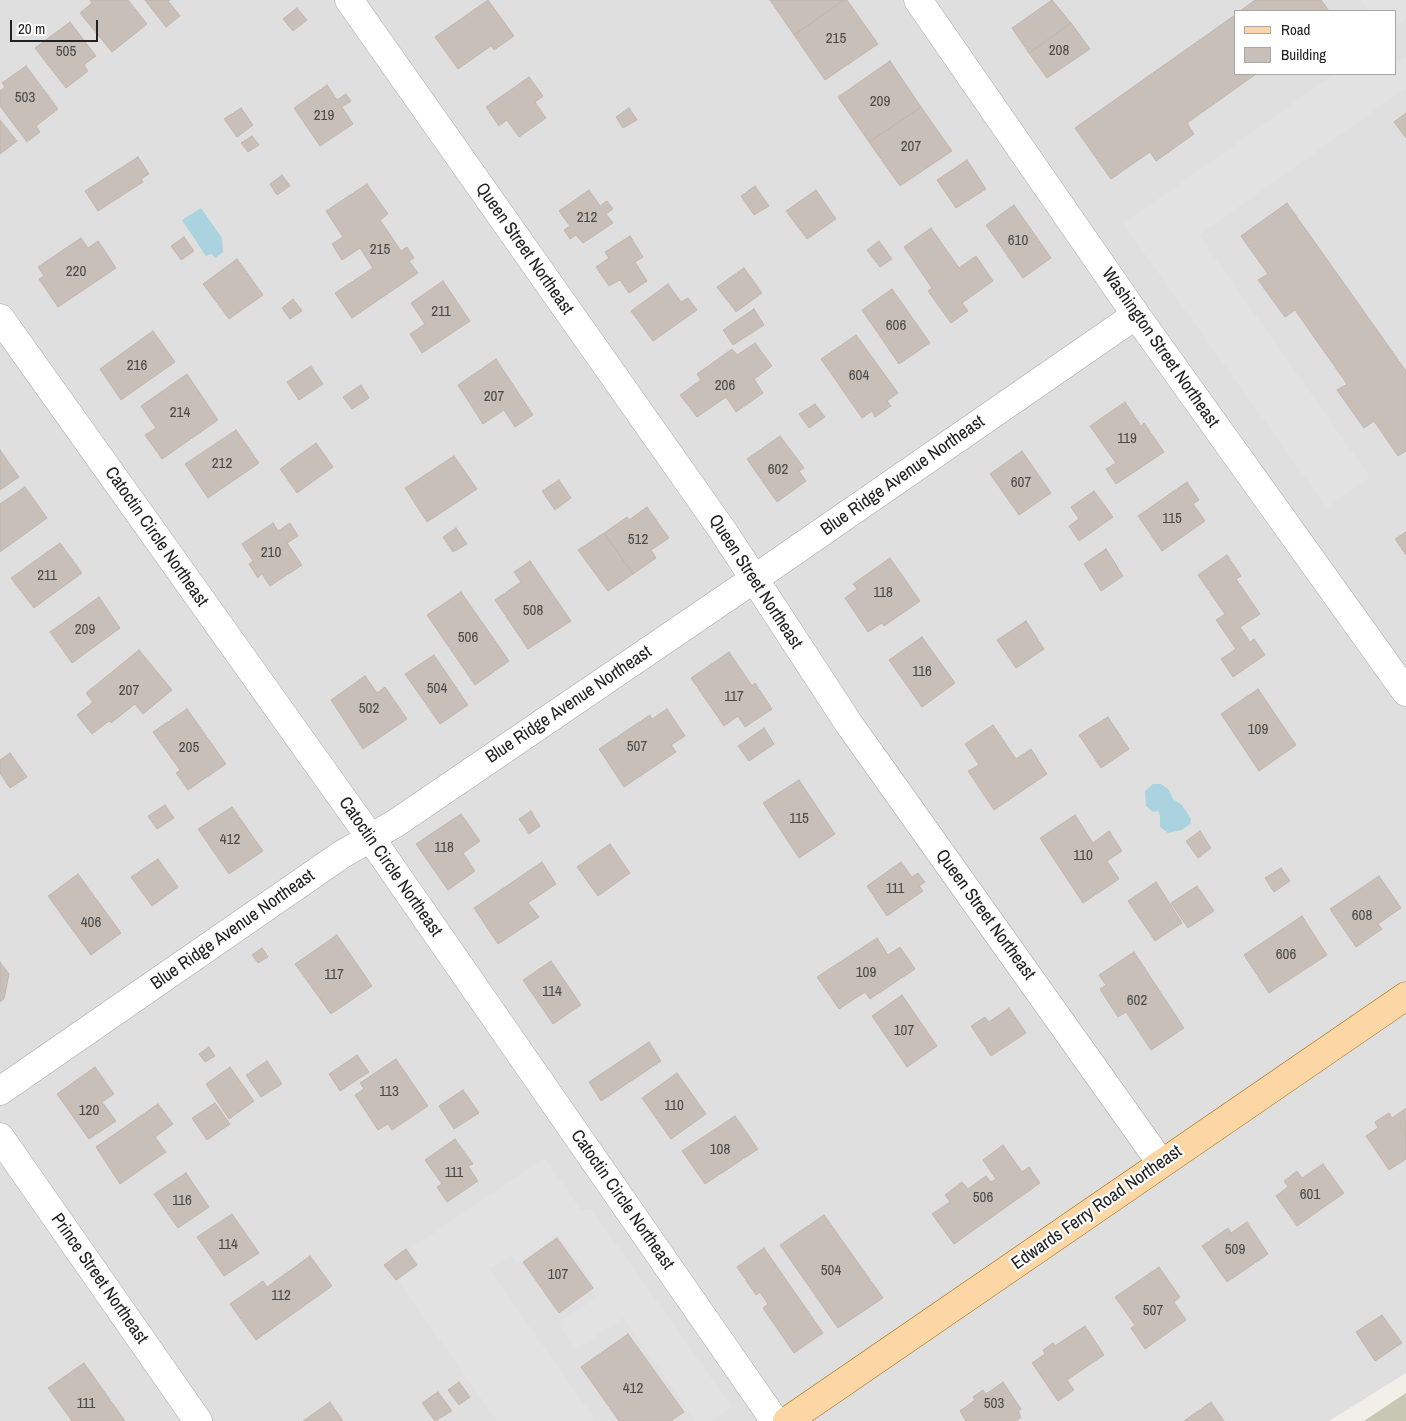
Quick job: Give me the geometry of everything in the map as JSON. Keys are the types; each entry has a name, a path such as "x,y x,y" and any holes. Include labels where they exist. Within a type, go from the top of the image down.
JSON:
{"main road":[{"name":"Edwards Ferry Road Northeast","path":"787,1421 1406,996"}],"street":[{"name":"Queen Street Northeast","path":"349,0 723,531 849,724 1161,1163"},
{"name":"Washington Street Northeast","path":"918,0 1136,315 1406,692"},
{"name":"Blue Ridge Avenue Northeast","path":"0,1091 370,837 396,823 754,579 1136,315"},
{"name":"Catoctin Circle Northeast","path":"0,318 370,837 775,1421"},
{"name":"Prince Street Northeast","path":"0,1137 198,1421"}],"shaded area":[{"path":"0,0 1406,0 1406,1373 1329,1421 0,1421"},
{"path":"1361,0 1406,0 1406,19 1396,24 1396,10 1368,10"},
{"path":"1406,56 1406,88 1199,235 1370,477 1327,508 1123,224 1333,75 1396,75 1396,63"},
{"path":"545,1158 581,1210 592,1210 732,1407 711,1421 696,1421 623,1318 577,1349 558,1323 601,1295 558,1235 517,1264 510,1255 489,1269 596,1421 497,1421 398,1281 420,1265 410,1249"},
{"path":"1406,1393 1406,1421 1364,1421"}],"water":[{"path":"201,208 222,238 223,252 215,258 212,254 206,256 182,220"},
{"path":"1153,784 1161,784 1169,790 1173,799 1182,805 1191,819 1190,824 1182,830 1168,833 1160,827 1158,811 1153,812 1146,806 1145,791"}],"building":[{"path":"90,0 128,0 147,24 112,52 80,13 92,3"},
{"path":"145,0 170,0 168,1 180,16 166,27"},
{"path":"488,0 514,36 494,50 491,46 458,69 435,37"},
{"path":"770,0 844,0 794,35"},
{"path":"844,0 847,0 878,44 825,80 794,35"},
{"path":"1052,0 1071,23 1029,53 1012,28"},
{"path":"1255,0 1321,0 1328,10 1241,10"},
{"path":"297,8 307,20 293,31 283,19"},
{"path":"1234,16 1234,75 1255,75 1187,123 1194,134 1156,161 1150,152 1111,179 1075,128"},
{"path":"70,22 96,56 84,65 88,71 66,88 35,48"},
{"path":"1071,23 1090,49 1047,78 1029,53"},
{"path":"890,61 921,107 869,142 838,97"},
{"path":"26,66 58,109 36,126 40,132 27,142 0,106 0,91 5,87 2,83"},
{"path":"529,77 543,96 535,102 546,118 519,137 507,120 499,126 486,107"},
{"path":"327,85 337,100 346,94 351,101 342,107 353,124 320,146 294,108"},
{"path":"921,107 952,151 900,186 869,142"},
{"path":"241,108 253,125 237,137 224,119"},
{"path":"629,108 637,120 623,128 616,117"},
{"path":"1406,113 1406,138 1394,122"},
{"path":"0,120 17,141 0,154"},
{"path":"252,136 259,145 248,152 241,143"},
{"path":"138,157 149,174 141,179 143,182 98,211 85,191"},
{"path":"967,160 986,189 956,208 937,180"},
{"path":"282,175 290,186 277,195 270,184"},
{"path":"367,184 388,214 380,220 401,251 407,247 414,258 409,261 418,273 352,318 335,293 373,268 360,248 342,260 332,244 343,237 326,211"},
{"path":"755,186 769,206 754,215 741,196"},
{"path":"589,190 600,206 607,201 613,209 606,214 613,223 583,243 576,235 570,239 564,230 570,226 559,211"},
{"path":"816,190 836,219 807,239 786,211"},
{"path":"1287,203 1406,371 1406,451 1398,456 1374,421 1364,428 1337,390 1347,384 1295,310 1285,317 1258,280 1268,274 1241,236"},
{"path":"1014,205 1051,258 1023,278 986,225"},
{"path":"931,228 959,268 976,256 993,281 962,303 968,311 951,323 928,291 932,288 904,247"},
{"path":"630,236 643,257 635,262 647,281 629,293 620,280 609,286 596,267 609,258 605,252"},
{"path":"184,237 194,251 181,260 171,246"},
{"path":"81,238 88,248 98,241 116,268 58,307 39,279 44,276 38,267"},
{"path":"879,241 892,259 880,267 867,250"},
{"path":"237,259 263,295 229,319 203,284"},
{"path":"744,268 762,293 736,312 717,287"},
{"path":"443,281 470,321 422,353 410,334 425,324 411,303"},
{"path":"668,284 681,302 688,298 697,310 653,341 631,311"},
{"path":"892,289 930,343 899,364 862,310"},
{"path":"293,299 302,311 290,319 282,308"},
{"path":"754,309 764,325 733,345 723,330"},
{"path":"153,331 175,362 121,400 100,369"},
{"path":"856,335 898,393 887,401 891,406 875,417 872,411 862,418 821,359"},
{"path":"755,343 772,366 754,379 763,393 736,412 726,397 697,417 680,395 701,380 697,374 732,349 737,355"},
{"path":"496,359 533,415 515,427 504,410 483,424 458,385"},
{"path":"311,366 323,384 299,400 287,382"},
{"path":"187,374 218,420 162,459 145,435 156,428 141,406"},
{"path":"361,385 369,398 352,409 343,397"},
{"path":"1125,402 1141,426 1144,423 1164,452 1116,484 1106,469 1116,463 1090,426"},
{"path":"815,404 825,417 809,428 799,414"},
{"path":"236,430 259,463 208,498 185,464"},
{"path":"780,436 804,468 799,471 806,481 777,502 747,459"},
{"path":"316,443 333,467 297,493 280,469"},
{"path":"0,450 19,477 0,490"},
{"path":"1022,451 1051,493 1019,515 990,474"},
{"path":"454,456 477,489 427,522 405,488"},
{"path":"559,480 571,498 555,510 542,491"},
{"path":"1187,482 1199,500 1193,504 1205,521 1162,551 1138,516"},
{"path":"25,487 47,518 0,552 0,504"},
{"path":"1094,491 1113,517 1079,541 1069,526 1079,519 1071,507"},
{"path":"647,507 669,538 651,550 656,558 633,574 604,533 627,517 629,520"},
{"path":"273,523 278,531 290,523 298,536 287,543 302,565 270,586 262,574 258,578 249,564 253,561 242,544"},
{"path":"456,528 467,544 453,552 443,537"},
{"path":"1406,532 1406,555 1395,539"},
{"path":"604,533 633,574 608,591 578,550"},
{"path":"60,543 82,573 34,608 11,578"},
{"path":"1106,549 1123,576 1101,591 1084,564"},
{"path":"1227,555 1241,576 1236,579 1260,614 1240,627 1250,642 1254,639 1265,655 1233,677 1221,659 1236,649 1216,620 1225,614 1198,575"},
{"path":"890,558 920,601 884,626 882,623 868,632 845,598 857,589 853,584"},
{"path":"530,561 571,621 528,649 495,600 521,582 514,572"},
{"path":"461,592 509,661 475,685 427,615"},
{"path":"99,597 120,628 72,663 50,632"},
{"path":"1026,621 1044,649 1016,668 997,640"},
{"path":"922,637 955,683 922,707 889,660"},
{"path":"139,650 172,690 143,714 135,704 111,723 109,721 92,734 77,715 93,702 86,693"},
{"path":"729,652 752,686 755,683 772,709 745,727 738,716 724,726 691,678"},
{"path":"434,655 468,705 440,724 405,674"},
{"path":"365,676 377,693 385,687 407,719 363,749 331,700"},
{"path":"1258,689 1296,745 1259,771 1221,714"},
{"path":"187,709 226,764 188,790 176,773 180,770 153,732"},
{"path":"667,709 685,736 671,745 676,752 624,787 599,749 650,715 652,719"},
{"path":"1108,717 1129,749 1101,768 1079,735"},
{"path":"993,725 1016,759 1031,749 1047,774 994,810 968,771 979,765 965,744"},
{"path":"764,728 774,744 749,761 738,746"},
{"path":"10,753 27,777 10,788 0,773 0,760"},
{"path":"799,780 835,834 799,858 763,803"},
{"path":"165,805 174,818 157,829 148,816"},
{"path":"232,807 263,851 229,874 198,829"},
{"path":"531,811 540,826 529,834 519,819"},
{"path":"461,814 480,841 463,853 475,871 448,890 416,844"},
{"path":"1075,815 1093,843 1109,831 1122,851 1107,861 1119,879 1083,903 1040,838"},
{"path":"1200,831 1211,848 1198,858 1186,841"},
{"path":"610,844 630,873 598,896 577,867"},
{"path":"158,859 178,887 152,906 131,877"},
{"path":"542,862 556,884 528,903 539,917 498,944 474,908"},
{"path":"901,862 912,877 918,873 925,882 919,886 923,891 887,916 867,886"},
{"path":"1281,868 1290,881 1274,892 1265,878"},
{"path":"78,874 121,933 91,955 48,896"},
{"path":"1379,876 1401,908 1378,924 1382,929 1356,947 1330,909"},
{"path":"1156,882 1182,923 1155,941 1128,901"},
{"path":"1197,886 1214,911 1188,928 1171,903"},
{"path":"1302,916 1327,955 1269,993 1244,955"},
{"path":"337,935 372,986 331,1014 295,964"},
{"path":"877,938 888,955 900,947 915,969 870,999 865,992 839,1009 817,977"},
{"path":"262,948 268,957 258,963 252,955"},
{"path":"1134,952 1184,1028 1151,1050 1126,1012 1118,1017 1100,989 1106,985 1099,975"},
{"path":"551,961 581,1005 553,1024 523,980"},
{"path":"0,962 9,974 4,999 0,1002"},
{"path":"902,995 937,1046 907,1067 872,1016"},
{"path":"1009,1008 1026,1033 991,1056 971,1026 985,1017 989,1022"},
{"path":"649,1042 661,1061 601,1101 589,1082"},
{"path":"209,1047 215,1056 205,1062 199,1054"},
{"path":"357,1055 369,1072 340,1091 329,1074"},
{"path":"396,1059 428,1106 392,1130 388,1124 378,1130 355,1095 364,1089 360,1083"},
{"path":"267,1061 282,1084 261,1097 246,1075"},
{"path":"95,1067 114,1094 102,1102 116,1121 89,1139 57,1094"},
{"path":"230,1067 254,1101 229,1119 206,1084"},
{"path":"677,1073 706,1114 671,1139 642,1098"},
{"path":"463,1090 479,1113 454,1129 439,1106"},
{"path":"215,1103 230,1124 207,1140 192,1118"},
{"path":"158,1104 173,1124 155,1137 166,1152 120,1184 96,1147"},
{"path":"1405,1109 1406,1159 1389,1170 1366,1136 1378,1128 1375,1122 1389,1113 1392,1118"},
{"path":"735,1116 758,1149 705,1184 682,1151"},
{"path":"455,1139 473,1164 468,1166 478,1181 447,1202 437,1187 442,1184 425,1160"},
{"path":"1003,1145 1022,1172 1029,1167 1040,1183 954,1244 932,1214 950,1202 945,1195 962,1182 968,1189 986,1176 991,1182 996,1179 983,1160"},
{"path":"1323,1164 1344,1193 1297,1226 1276,1196 1288,1187 1284,1181 1297,1171 1302,1178"},
{"path":"186,1173 209,1207 178,1228 154,1194"},
{"path":"232,1214 259,1253 224,1276 197,1237"},
{"path":"824,1215 883,1298 838,1328 780,1245"},
{"path":"1247,1222 1268,1254 1227,1282 1202,1246 1228,1228 1231,1233"},
{"path":"557,1238 593,1288 559,1313 523,1262"},
{"path":"764,1248 823,1333 794,1353 763,1308 768,1304 760,1292 756,1295 737,1267"},
{"path":"406,1249 417,1265 396,1280 384,1265"},
{"path":"310,1256 332,1286 256,1340 230,1304 263,1281 267,1287"},
{"path":"1159,1267 1180,1297 1174,1302 1186,1320 1145,1349 1131,1328 1135,1325 1115,1297"},
{"path":"1382,1315 1402,1343 1375,1361 1356,1332"},
{"path":"1085,1326 1104,1355 1067,1380 1074,1390 1058,1401 1032,1363 1045,1354 1043,1350 1053,1343 1055,1346"},
{"path":"628,1334 684,1412 671,1421 619,1421 581,1367"},
{"path":"84,1363 125,1421 72,1421 48,1388"},
{"path":"459,1382 470,1397 459,1405 448,1390"},
{"path":"1003,1382 1021,1409 1018,1411 1021,1417 1016,1421 966,1421 960,1411 975,1400 973,1397 983,1390 986,1394"},
{"path":"438,1392 452,1411 435,1421 422,1403"},
{"path":"330,1402 343,1421 303,1421"},
{"path":"1211,1402 1224,1421 1184,1421"}]}
